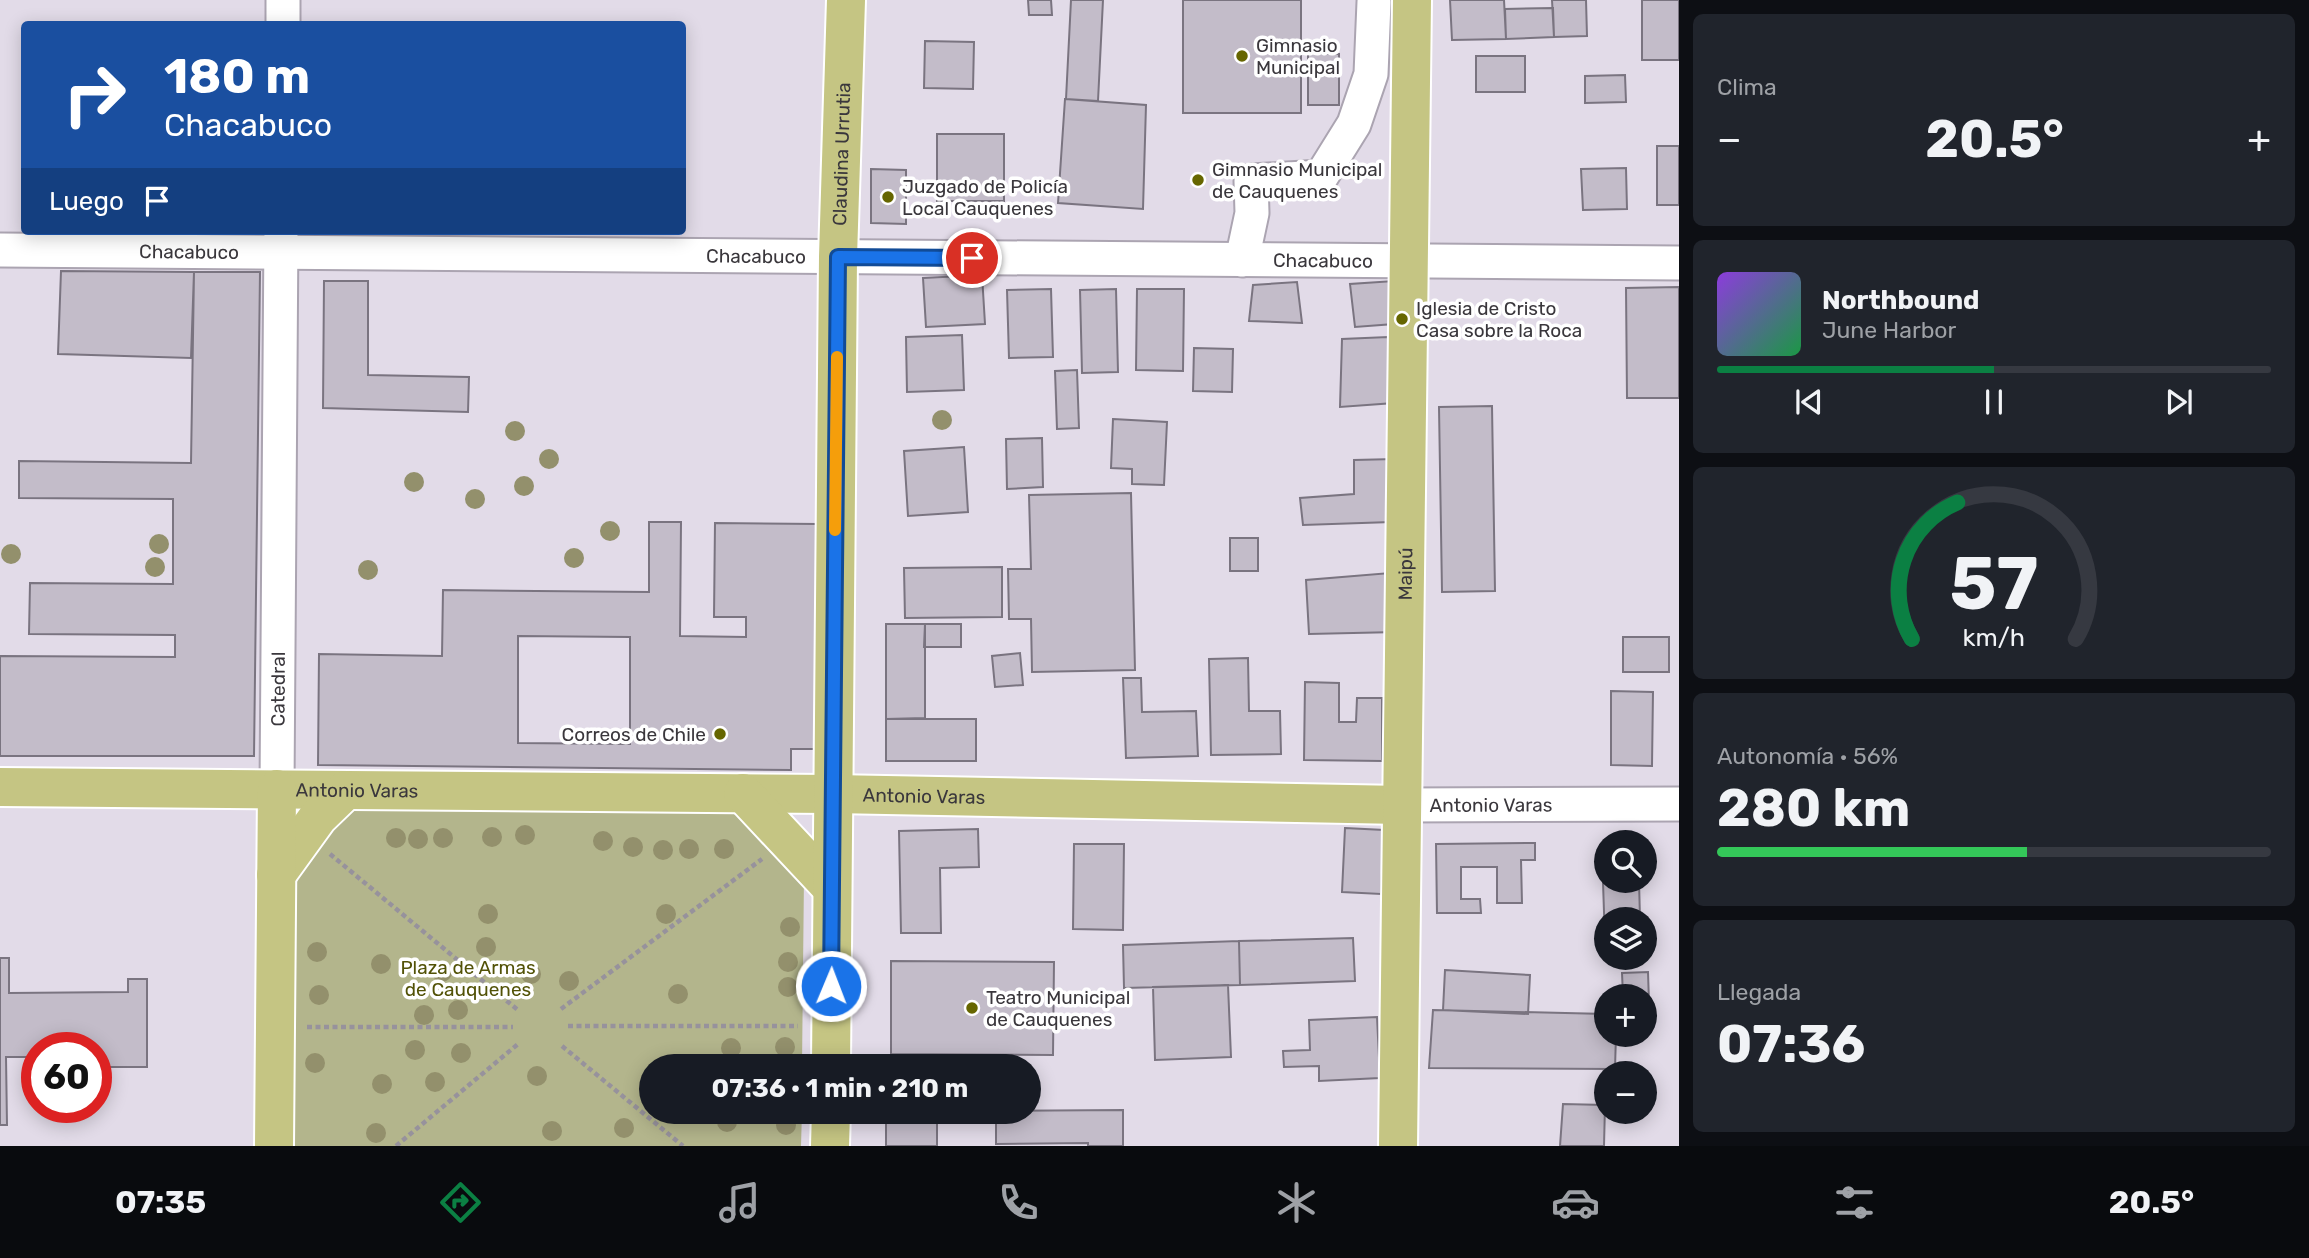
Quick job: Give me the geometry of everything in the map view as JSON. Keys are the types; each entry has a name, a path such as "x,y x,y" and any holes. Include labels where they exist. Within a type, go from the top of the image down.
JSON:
{"main road":[{"name":"Claudina Urrutia","path":"831,1054 838,257 846,0"},
{"name":"Maipú","path":"1398,1146 1412,0"},
{"name":"Antonio Varas","path":"0,788 833,794 1402,804"},
{"name":"Catedral","path":"274,1146 276,789"},
{"path":"276,875 307,830 346,790"},
{"path":"743,793 832,888"},
{"path":"830,1146 831,1124"}],"street":[{"path":"283,0 283,21"},
{"path":"1242,260 1252,213 1251,181 1321,177 1354,124 1371,74 1374,2"},
{"name":"Chacabuco","path":"0,250 281,242 838,257 1679,263"},
{"name":"Catedral","path":"276,789 281,242"},
{"name":"Antonio Varas","path":"1402,804 1679,804"}],"path":[{"path":"307,830 331,855 519,1011"},
{"path":"561,1009 787,840"},
{"path":"568,1026 831,1026"},
{"path":"275,1027 513,1027"},
{"path":"396,1146 518,1044"},
{"path":"562,1046 683,1146"}],"green space":[{"name":"Plaza de Armas de Cauquenes","path":"355,807 744,813 804,876 802,1054 639,1054 639,1124 802,1124 801,1146 292,1146 291,873"}],"building":[{"path":"1028,0 1051,0 1052,15 1029,15"},
{"path":"1071,0 1103,0 1098,101 1066,99"},
{"name":"Gimnasio Municipal","path":"1183,0 1301,0 1301,113 1183,113"},
{"path":"1450,0 1504,0 1506,39 1452,40"},
{"path":"1552,0 1586,0 1587,36 1554,37"},
{"path":"1642,0 1679,0 1679,60 1642,60"},
{"path":"1553,8 1554,37 1506,39 1505,9"},
{"path":"925,41 974,42 973,89 924,88"},
{"path":"1308,54 1339,54 1339,105 1308,105"},
{"path":"1476,56 1525,56 1525,92 1476,92"},
{"path":"1625,75 1626,102 1585,103 1585,76"},
{"path":"1065,99 1146,105 1143,209 1058,203"},
{"path":"937,134 1004,134 1004,201 937,201"},
{"path":"1657,146 1679,146 1679,205 1657,205"},
{"path":"1626,168 1627,209 1583,210 1581,169"},
{"name":"Juzgado de Policía Local Cauquenes","path":"871,169 906,170 906,224 871,223"},
{"path":"61,271 194,272 191,358 58,354"},
{"path":"194,272 260,272 254,756 0,756 0,656 175,657 175,635 29,634 30,583 173,584 173,499 19,498 19,461 191,463"},
{"path":"982,275 985,324 926,327 923,278"},
{"path":"324,281 368,281 368,375 469,377 468,412 323,408"},
{"path":"1394,281 1394,324 1355,327 1350,284"},
{"path":"1297,282 1302,323 1249,321 1253,285"},
{"path":"1679,287 1679,398 1627,398 1626,288"},
{"path":"1051,289 1053,357 1009,358 1007,290"},
{"path":"1116,289 1118,372 1082,373 1080,290"},
{"path":"1137,289 1184,289 1183,371 1136,370"},
{"path":"962,335 964,390 907,392 906,337"},
{"path":"1388,337 1394,403 1340,407 1342,339"},
{"path":"1194,348 1233,349 1232,392 1193,391"},
{"path":"1077,370 1079,428 1057,429 1055,371"},
{"path":"1492,406 1495,591 1442,592 1439,407"},
{"path":"1113,419 1167,422 1164,485 1132,484 1132,469 1111,468"},
{"path":"1042,438 1043,487 1007,489 1006,439"},
{"path":"964,447 968,512 908,516 904,451"},
{"path":"1395,459 1391,522 1303,525 1300,498 1354,494 1354,460"},
{"path":"1131,493 1135,670 1032,672 1031,619 1009,619 1008,569 1031,569 1029,495"},
{"path":"649,522 681,522 680,636 746,637 746,617 714,617 715,523 818,524 816,749 791,749 791,770 318,765 319,654 442,656 443,590 649,592","holes":["518,636 630,637 630,744 518,743"]},
{"path":"1230,538 1258,538 1258,571 1230,571"},
{"path":"1002,567 1002,617 905,618 904,568"},
{"path":"1390,573 1397,632 1309,634 1306,580"},
{"path":"886,624 925,624 925,718 886,719"},
{"path":"925,624 961,624 961,647 924,647"},
{"path":"1623,637 1669,637 1669,672 1623,672"},
{"path":"1020,653 1023,685 995,687 992,656"},
{"path":"1248,658 1249,711 1280,711 1281,754 1211,755 1209,659"},
{"path":"1123,678 1141,678 1142,712 1196,711 1198,756 1126,758"},
{"path":"1305,682 1339,683 1339,722 1356,722 1357,698 1382,698 1382,761 1304,760"},
{"path":"1611,691 1653,692 1652,766 1611,765"},
{"path":"886,719 976,719 976,761 886,761"},
{"path":"1345,828 1384,830 1381,894 1342,892"},
{"path":"978,829 979,867 940,868 941,933 901,933 899,831"},
{"path":"1535,843 1535,860 1521,860 1522,903 1497,903 1497,867 1461,867 1461,899 1480,899 1481,913 1437,913 1436,844"},
{"path":"1074,844 1124,844 1123,930 1073,929"},
{"path":"1603,893 1639,893 1640,907 1604,907"},
{"path":"1353,938 1355,981 1240,985 1239,941"},
{"path":"1239,941 1240,985 1124,988 1123,945"},
{"path":"0,958 9,958 9,993 128,992 128,979 147,979 147,1067 112,1067 112,1032 21,1032 21,1057 6,1057 7,1125 0,1125"},
{"name":"Teatro Municipal de Cauquenes","path":"891,961 1054,962 1053,1055 891,1054"},
{"path":"1445,970 1530,975 1528,1014 1443,1010"},
{"path":"1648,972 1648,984 1622,984 1622,973"},
{"path":"1228,985 1231,1057 1155,1060 1153,987"},
{"path":"1433,1010 1594,1014 1594,1047 1616,1047 1615,1061 1594,1061 1594,1069 1429,1068"},
{"path":"1377,1017 1380,1078 1319,1081 1319,1066 1284,1067 1283,1051 1310,1050 1309,1020"},
{"path":"1563,1104 1594,1105 1594,1124 1605,1124 1604,1146 1560,1146"},
{"path":"1123,1110 1123,1146 1088,1146 1088,1143 996,1144 996,1124 1041,1124 1041,1111"},
{"path":"886,1124 937,1124 937,1146 886,1146"}],"slow traffic":[{"path":"835,530 837,357"}],"place":[{"name":"Gimnasio Municipal","path":"1242,56"},
{"name":"Gimnasio Municipal de Cauquenes","path":"1198,180"},
{"name":"Juzgado de Policía Local Cauquenes","path":"888,197"},
{"name":"Iglesia de Cristo Casa sobre la Roca","path":"1402,319"},
{"name":"Correos de Chile","path":"720,734"},
{"name":"Teatro Municipal de Cauquenes","path":"972,1008"}],"route":[{"path":"831,986 838,257 972,258"}]}
